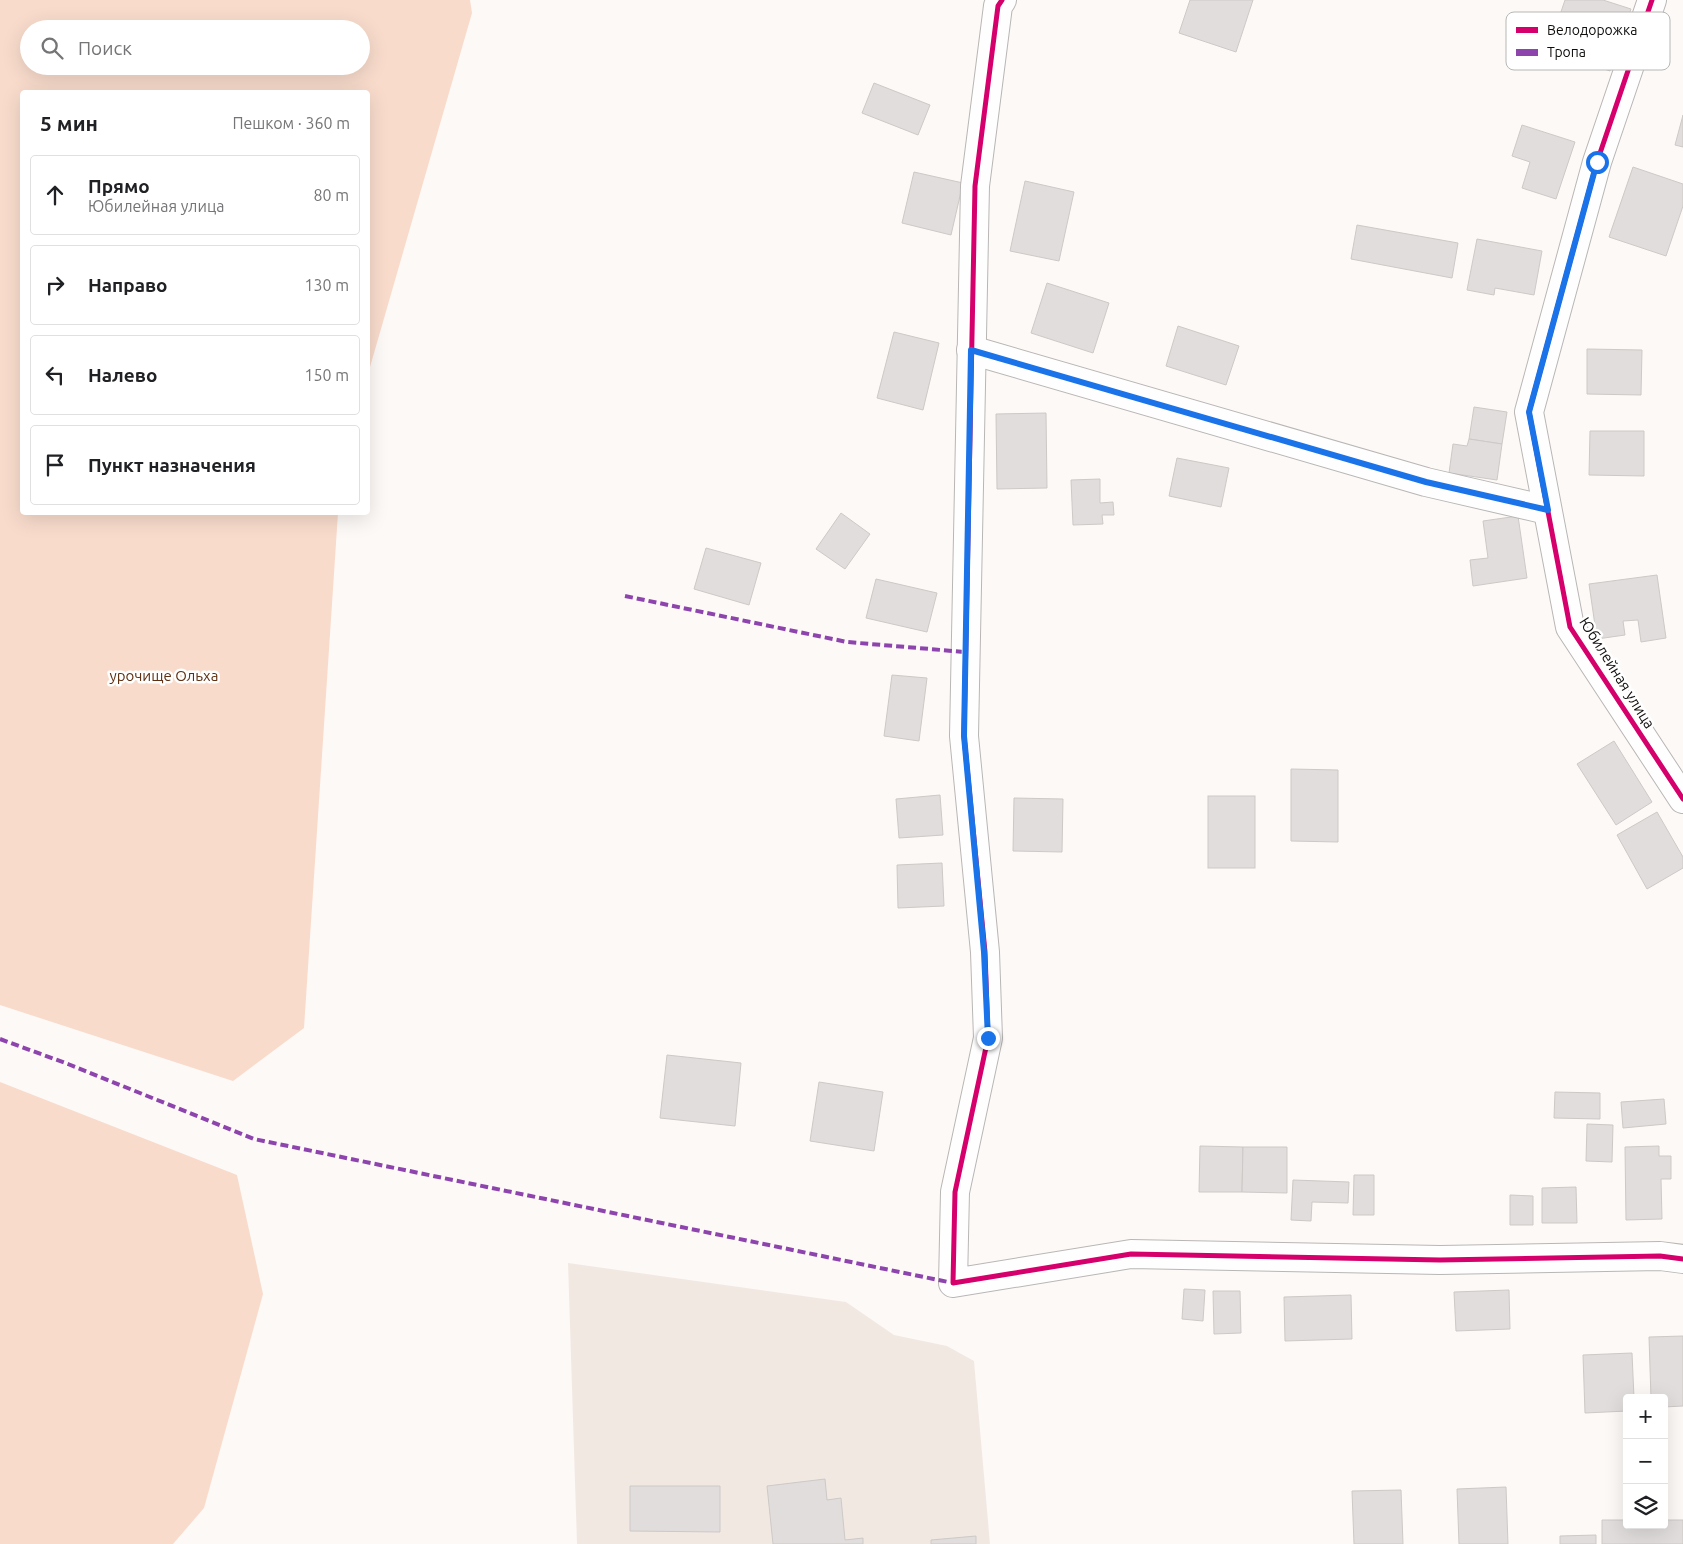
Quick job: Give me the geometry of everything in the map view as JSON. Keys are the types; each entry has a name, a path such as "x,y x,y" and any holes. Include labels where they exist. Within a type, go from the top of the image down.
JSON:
{"street":[{"path":"1002,0 998,6 976,186 964,736 984,952 988,1038 955,1192 953,1283 1131,1254 1440,1260 1675,1253"},
{"name":"Юбилейная улица","path":"1648,12 1652,0"},
{"name":"Юбилейная улица","path":"1628,70 1597,162 1529,412 1570,627 1683,798"},
{"path":"971,350 1426,482 1548,510"}],"shaded area":[{"path":"568,1263 846,1302 894,1335 947,1346 974,1361 990,1544 577,1544"}],"green space":[{"name":"урочище Ольха","path":"0,0 470,0 472,13 370,367 370,90 20,90 20,515 338,515 304,1028 233,1081 0,1005"},
{"path":"0,1082 237,1175 263,1294 204,1508 173,1544 0,1544"}],"building":[{"path":"1190,0 1253,0 1236,52 1179,33"},
{"path":"1565,0 1603,0 1631,9 1630,12 1561,12"},
{"path":"874,83 930,105 918,135 862,113"},
{"path":"1683,115 1683,147 1675,145"},
{"path":"1522,125 1575,142 1556,199 1522,188 1530,162 1512,156"},
{"path":"1633,167 1683,184 1683,206 1666,256 1609,237"},
{"path":"914,172 963,183 951,235 902,223"},
{"path":"1025,181 1074,192 1059,261 1010,251"},
{"path":"1357,225 1458,243 1452,278 1351,259"},
{"path":"1477,239 1542,251 1534,295 1495,288 1494,295 1467,290"},
{"path":"1047,283 1109,303 1093,353 1031,333"},
{"path":"1178,326 1239,346 1226,385 1166,366"},
{"path":"894,332 939,343 923,410 877,398"},
{"path":"1587,349 1642,350 1641,395 1587,394"},
{"path":"1474,407 1507,412 1502,444 1469,439"},
{"path":"1046,413 1047,488 997,489 996,414"},
{"path":"1590,431 1644,431 1644,476 1589,475"},
{"path":"1469,439 1502,444 1497,480 1449,473 1453,444 1467,446"},
{"path":"1177,458 1229,468 1221,507 1169,496"},
{"path":"1100,479 1100,503 1113,502 1114,515 1102,515 1103,524 1073,525 1071,480"},
{"path":"841,513 870,534 845,569 816,549"},
{"path":"1518,516 1527,578 1473,586 1470,560 1488,558 1483,521"},
{"path":"706,548 761,563 749,605 694,589"},
{"path":"1657,575 1666,638 1641,642 1638,620 1623,621 1625,635 1597,639 1589,584"},
{"path":"876,579 937,593 927,632 866,618"},
{"path":"892,675 927,678 919,741 884,736"},
{"path":"1614,741 1652,802 1616,825 1577,764"},
{"path":"1291,769 1338,770 1338,842 1291,841"},
{"path":"940,795 943,835 899,838 896,799"},
{"path":"1208,796 1255,796 1255,868 1208,868"},
{"path":"1014,798 1063,799 1062,852 1013,851"},
{"path":"1657,812 1683,857 1683,868 1647,889 1617,835"},
{"path":"942,863 944,906 898,908 897,865"},
{"path":"667,1055 741,1063 735,1126 660,1118"},
{"path":"819,1082 883,1092 874,1151 810,1141"},
{"path":"1555,1092 1600,1093 1600,1119 1554,1118"},
{"path":"1664,1099 1666,1124 1623,1128 1621,1102"},
{"path":"1587,1124 1613,1125 1612,1162 1586,1161"},
{"path":"1200,1146 1243,1147 1242,1192 1199,1192"},
{"path":"1659,1146 1659,1156 1671,1156 1671,1179 1661,1179 1662,1219 1626,1220 1625,1147"},
{"path":"1243,1147 1287,1147 1287,1193 1242,1192"},
{"path":"1354,1175 1374,1175 1374,1215 1353,1215"},
{"path":"1293,1180 1349,1182 1348,1203 1312,1202 1311,1221 1291,1220"},
{"path":"1576,1187 1577,1223 1542,1223 1542,1188"},
{"path":"1510,1195 1533,1196 1533,1225 1510,1225"},
{"path":"1184,1289 1205,1290 1203,1321 1182,1319"},
{"path":"1509,1290 1510,1329 1456,1331 1454,1292"},
{"path":"1213,1291 1240,1291 1241,1333 1214,1334"},
{"path":"1351,1295 1352,1339 1285,1341 1284,1297"},
{"path":"1683,1336 1683,1406 1668,1407 1668,1394 1651,1394 1649,1337"},
{"path":"1632,1353 1634,1394 1623,1394 1623,1411 1585,1413 1583,1355"},
{"path":"825,1479 827,1500 841,1498 845,1540 863,1538 863,1544 773,1544 767,1486"},
{"path":"630,1486 720,1486 720,1532 630,1531"},
{"path":"1506,1487 1508,1544 1459,1544 1457,1489"},
{"path":"1401,1490 1403,1544 1354,1544 1352,1491"},
{"path":"1602,1520 1623,1520 1623,1529 1668,1529 1668,1520 1683,1520 1683,1544 1602,1544"},
{"path":"1596,1535 1596,1544 1560,1544 1560,1536"},
{"path":"976,1536 976,1544 931,1544 931,1540"}],"marked path":[{"path":"625,596 847,642 965,652"},
{"path":"0,1039 68,1064 254,1139 953,1283"}],"cycle path":[{"path":"1002,0 998,6 975,186 964,736 985,952 988,1038 955,1192 953,1283 1131,1254 1440,1260 1660,1256 1683,1259"},
{"path":"1648,12 1652,0"},
{"path":"1628,70 1597,162 1529,412 1570,627 1683,799"}],"route":[{"path":"988,1038 984,952 964,736 971,350 1426,482 1548,510 1529,412 1597,162"}]}
